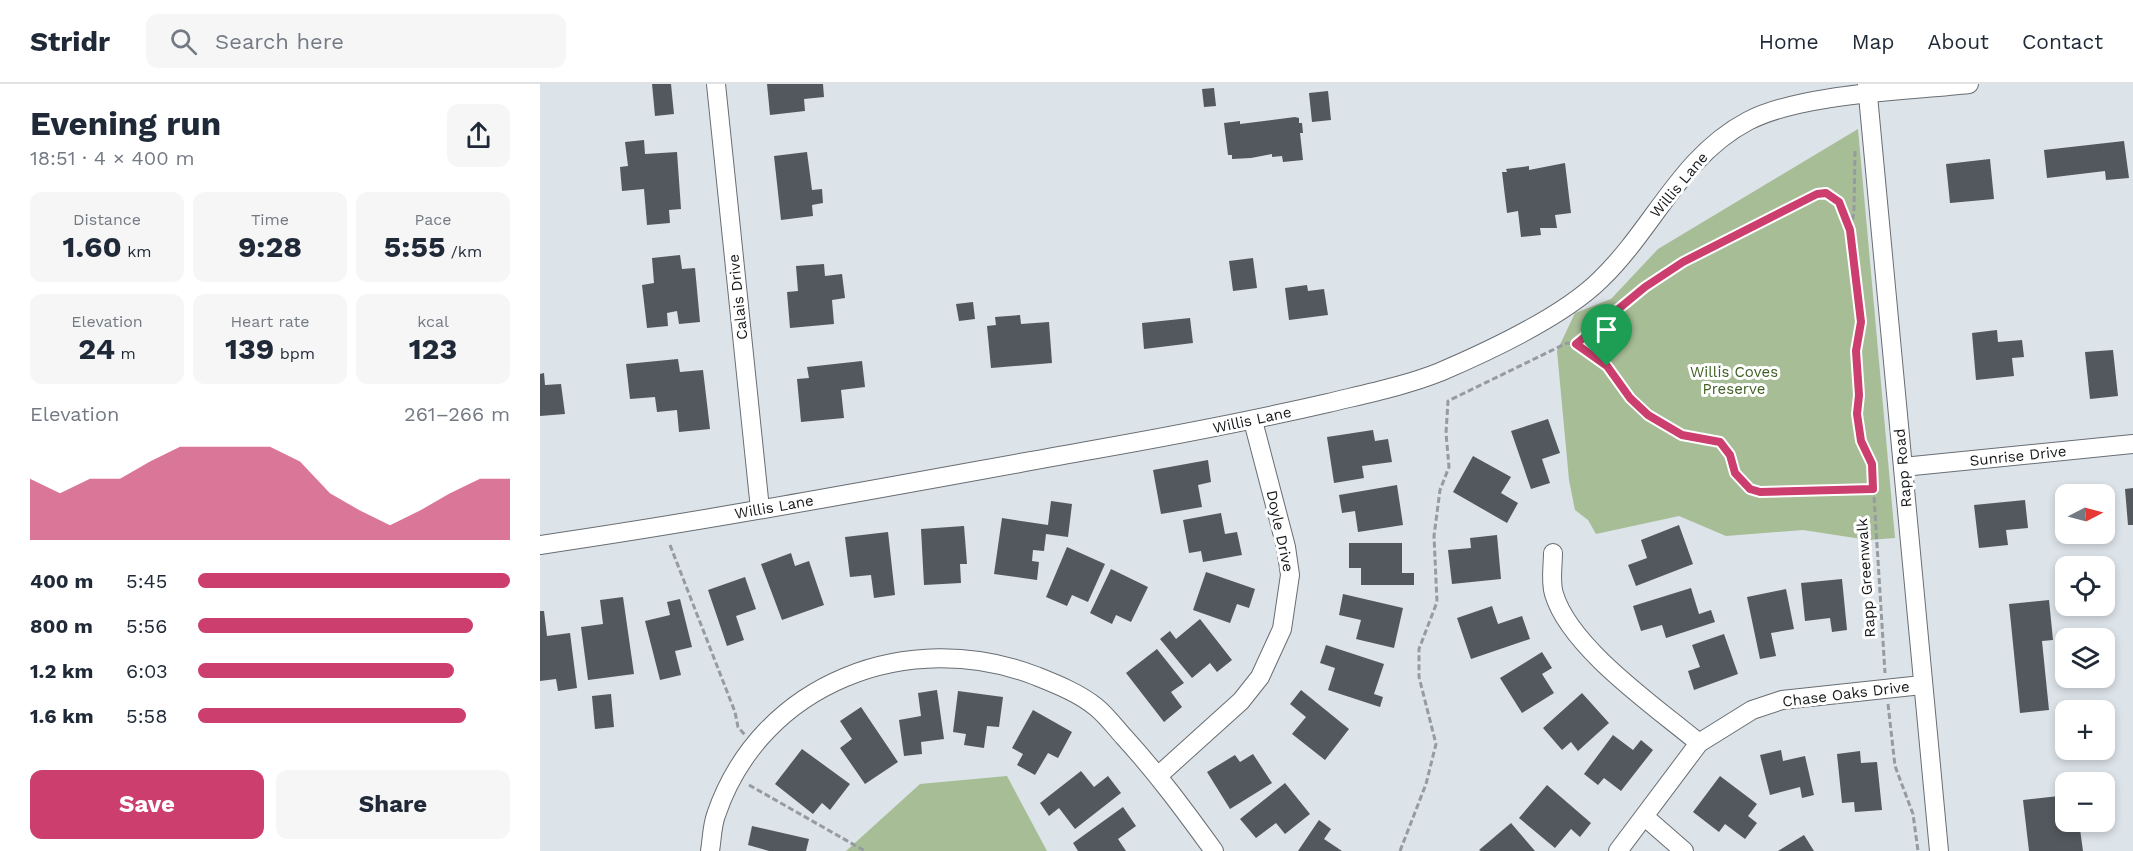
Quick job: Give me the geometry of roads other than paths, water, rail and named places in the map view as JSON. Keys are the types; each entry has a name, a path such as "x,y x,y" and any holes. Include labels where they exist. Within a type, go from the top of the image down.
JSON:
{"street":[{"name":"Calais Drive","path":"716,84 760,509"},
{"name":"Willis Lane","path":"540,545 760,509 1253,421 1367,394 1438,373 1551,317 1600,281 1634,242 1661,203 1688,170 1715,143 1749,121 1786,107 1868,90 1970,84"},
{"name":"Rapp Road","path":"1868,90 1939,851"},
{"name":"Doyle Drive","path":"1159,775 1241,701 1260,677 1282,629 1289,566 1253,421"},
{"name":"Sunrise Drive","path":"1903,467 2133,444"},
{"path":"1553,553 1553,593 1567,622 1606,664 1699,743"},
{"path":"710,851 715,817 728,784 762,734 808,695 852,672 914,658 984,660 1068,689 1096,707 1159,775 1214,851"},
{"name":"Chase Oaks Drive","path":"1618,851 1699,743 1752,710 1782,700 1922,685"},
{"path":"1645,817 1683,851"}],"park label":[{"name":"Willis Coves Preserve","path":"1734,380"}]}
